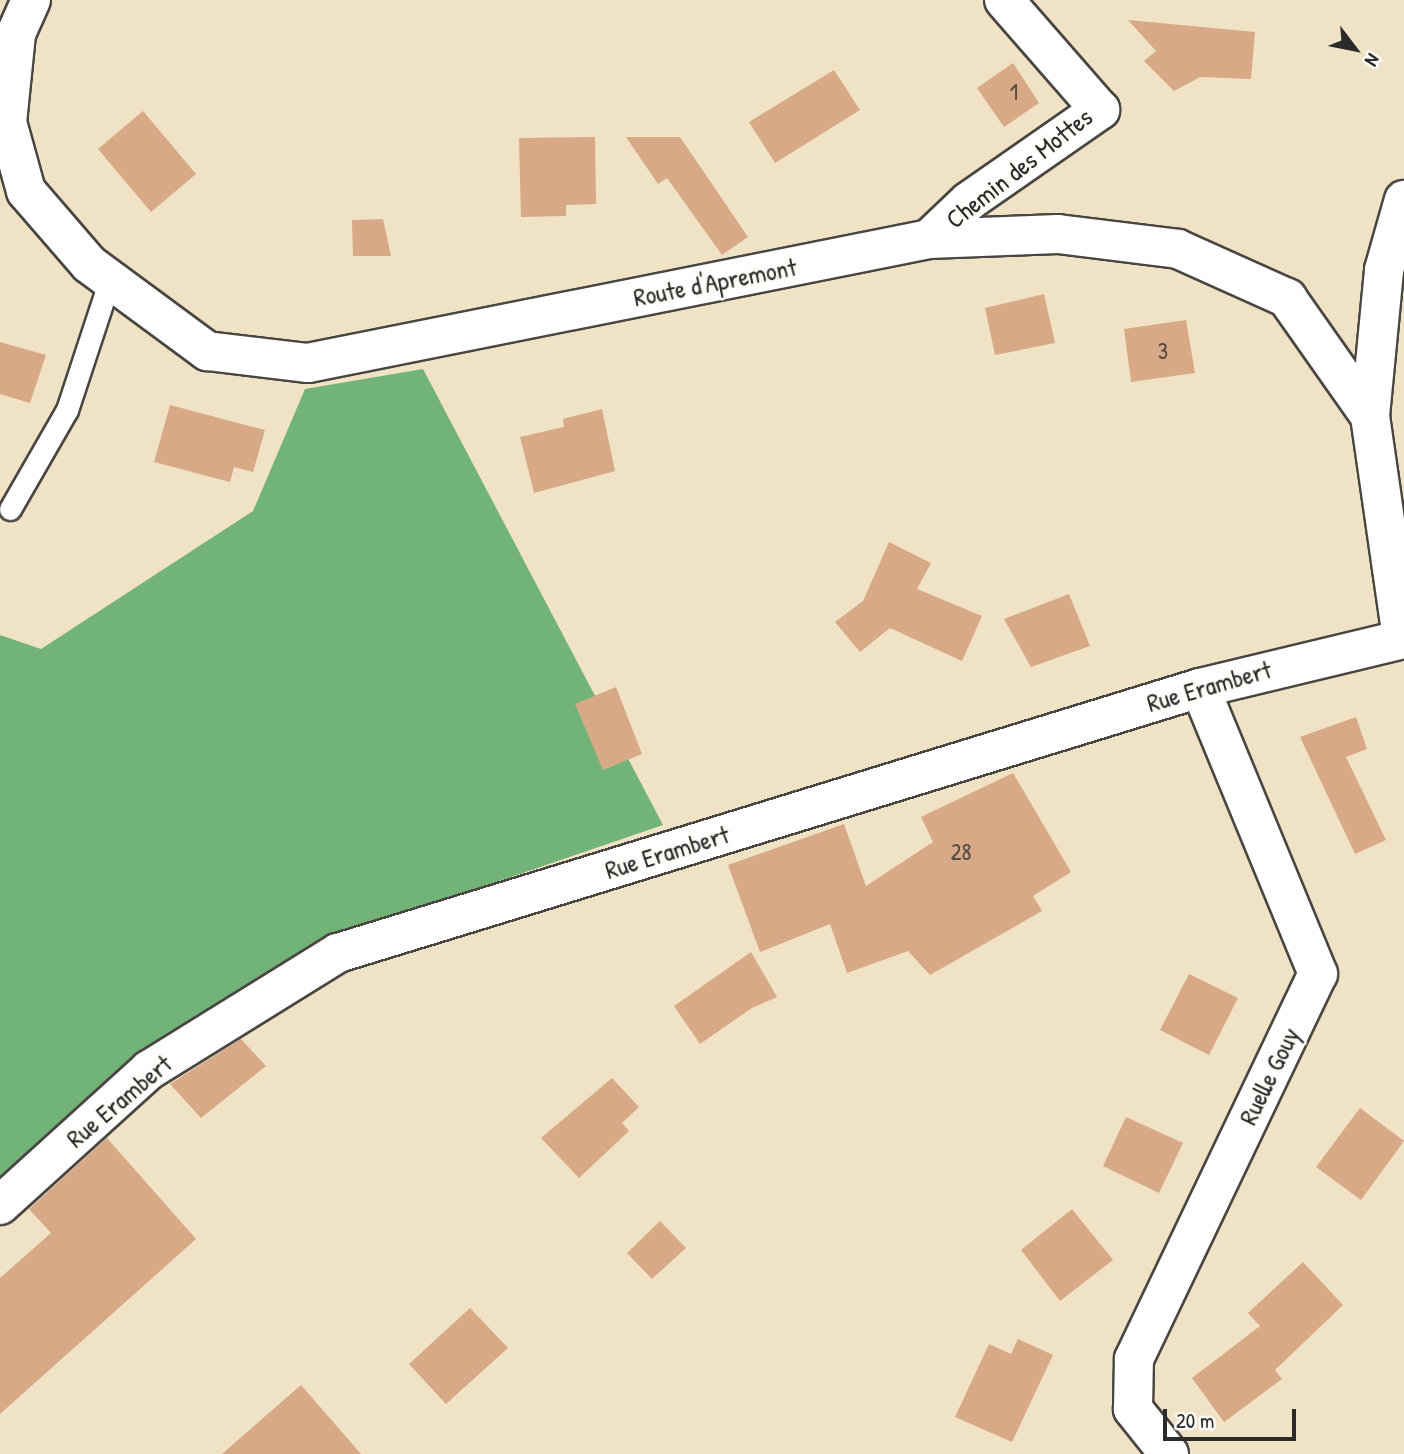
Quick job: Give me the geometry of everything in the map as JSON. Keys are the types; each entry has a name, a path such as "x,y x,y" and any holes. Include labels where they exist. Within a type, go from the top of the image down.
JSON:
{"street":[{"name":"Route d'Apremont","path":"31,0 16,34 3,119 26,191 89,264 206,352 308,363 929,239 1058,234 1178,249 1287,299 1370,416 1403,639"},
{"name":"Chemin des Mottes","path":"929,239 969,201 1100,110 1004,0"},
{"path":"1370,416 1384,270 1404,200"},
{"name":"Rue Erambert","path":"0,1205 149,1069 338,953 1200,688 1403,639"},
{"name":"Ruelle Gouy","path":"1169,1454 1133,1409 1134,1359 1318,974 1200,688"}],"lane":[{"path":"10,509 67,410 110,279"}],"green space":[{"path":"423,369 663,825 327,940 0,1193 0,635 41,649 253,511 305,389"}],"building":[{"path":"1128,20 1255,32 1251,79 1200,77 1174,91 1144,61 1156,51"},
{"path":"1013,63 1039,103 1004,127 977,88"},
{"path":"834,70 860,110 775,163 749,122"},
{"path":"143,111 196,174 151,212 98,149"},
{"path":"595,137 596,204 566,205 566,216 521,217 519,138"},
{"path":"626,137 680,137 748,237 722,255 667,178 658,184"},
{"path":"383,219 391,256 353,256 352,220"},
{"path":"1044,294 1055,343 995,355 985,308"},
{"path":"1186,320 1195,373 1131,382 1124,329"},
{"path":"0,342 46,355 30,403 0,394"},
{"path":"170,405 265,430 253,472 234,467 230,482 154,462"},
{"path":"602,409 615,471 534,493 520,437 564,427 563,419"},
{"path":"889,542 931,563 917,589 982,616 962,661 890,628 860,652 835,622 863,601"},
{"path":"1069,594 1090,646 1031,667 1004,619"},
{"path":"616,687 642,754 603,770 575,704"},
{"path":"1356,717 1367,749 1346,757 1386,840 1355,854 1300,737"},
{"path":"1013,773 1071,872 1033,896 1042,911 930,975 908,951 847,973 830,924 760,952 728,865 844,824 866,886 933,842 921,817"},
{"path":"751,952 777,997 752,1008 700,1044 674,1006"},
{"path":"1189,974 1238,998 1209,1055 1160,1030"},
{"path":"241,1039 266,1066 201,1118 170,1084"},
{"path":"612,1078 639,1107 622,1123 629,1131 579,1178 541,1138"},
{"path":"1360,1108 1404,1141 1361,1200 1316,1167"},
{"path":"1126,1117 1183,1143 1159,1193 1103,1166"},
{"path":"107,1138 196,1239 0,1414 0,1278 51,1233 29,1209"},
{"path":"1072,1209 1113,1260 1060,1301 1021,1250"},
{"path":"660,1221 686,1248 652,1279 627,1253"},
{"path":"1303,1262 1343,1305 1275,1370 1282,1379 1224,1422 1192,1378 1260,1326 1248,1313"},
{"path":"470,1308 508,1348 446,1404 409,1364"},
{"path":"1018,1339 1053,1355 1012,1442 955,1417 989,1344 1011,1354"},
{"path":"301,1385 361,1454 222,1454"}]}
